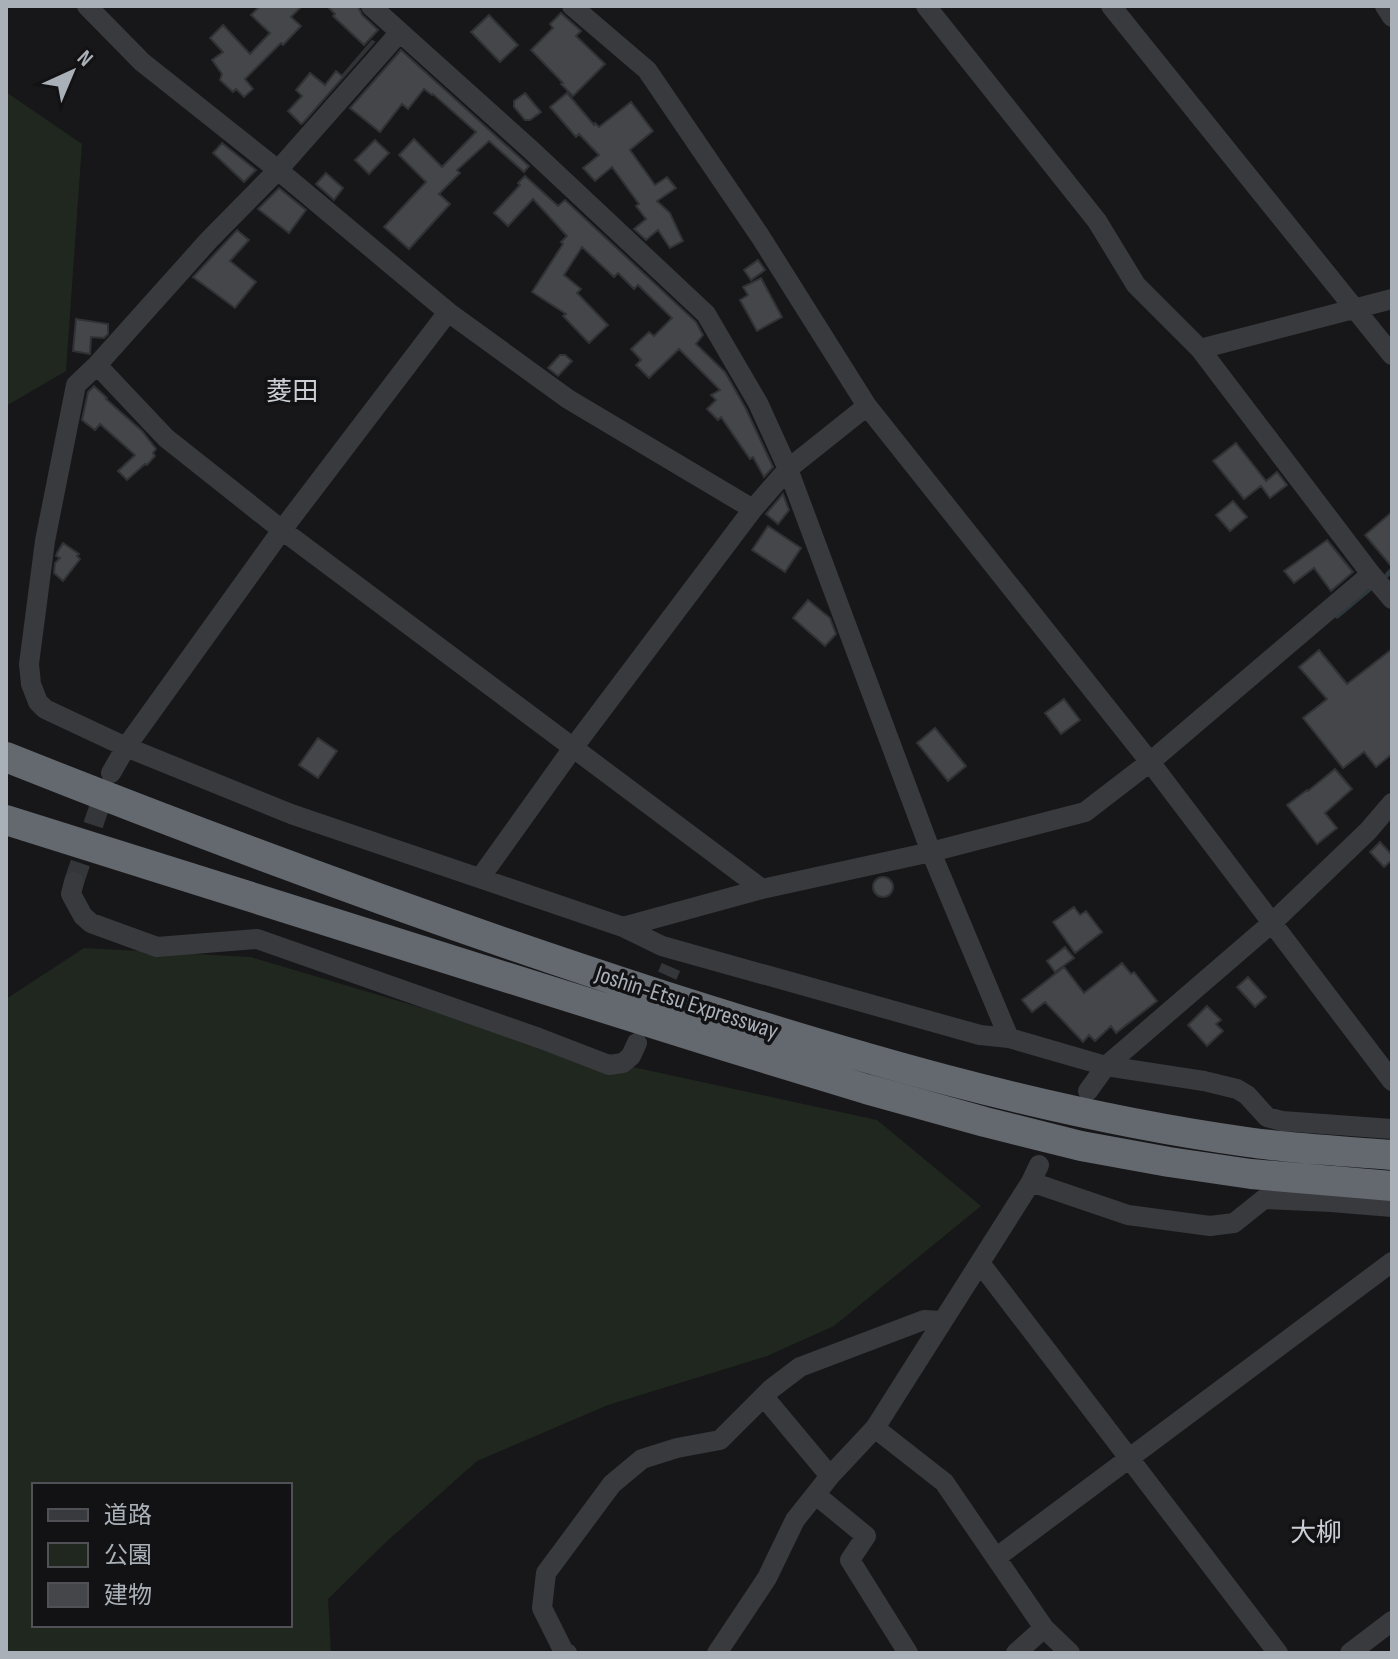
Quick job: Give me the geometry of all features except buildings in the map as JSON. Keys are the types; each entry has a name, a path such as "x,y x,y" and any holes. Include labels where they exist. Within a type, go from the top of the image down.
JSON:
{"highway":[{"name":"Joshin-Etsu Expressway","path":"6,757 372,897 572,966 874,1061 1091,1115 1250,1142 1392,1155"},
{"name":"Joshin-Etsu Expressway","path":"6,820 866,1089 985,1122 1081,1146 1169,1162 1251,1174 1392,1186"}],"street":[{"path":"87,6 142,62 278,170 448,312 568,399 753,509"},
{"path":"371,6 706,314 758,403 788,469 931,852 1009,1038"},
{"path":"572,6 647,70 760,236 867,406 1150,762 1392,1081"},
{"path":"926,6 1097,221 1136,285 1200,349 1392,599"},
{"path":"1111,6 1392,355"},
{"path":"1385,6 1392,17"},
{"path":"400,32 278,170 76,385 39,576 29,664 34,694 45,709 126,747 291,814 623,927 662,946 674,958 980,1035 1009,1038 1106,1066 1237,1089 1267,1117 1282,1121 1392,1129"},
{"path":"1200,349 1392,299"},
{"path":"111,773 126,747 282,530 448,312"},
{"path":"97,365 166,438 282,530 762,889"},
{"path":"480,878 573,748 753,509 788,469 867,406"},
{"path":"623,927 762,889 931,852 1085,812 1150,762 1371,574"},
{"path":"1088,1091 1106,1066 1273,922 1368,831 1392,803"},
{"path":"74,882 73,901 91,923 157,947 257,939 609,1065 623,1063 631,1056 637,1043"},
{"path":"721,1652 767,1578 795,1520 830,1476 875,1428 1035,1174 1128,1215 1210,1226 1234,1223 1264,1199 1392,1207"},
{"path":"997,1557 1392,1262"},
{"path":"980,1263 1278,1653"},
{"path":"567,1653 542,1608 546,1573 612,1484 642,1459 677,1448 720,1440 800,1367 924,1320 943,1321"},
{"path":"764,1397 830,1476"},
{"path":"875,1428 944,1482 1044,1628 1070,1653"},
{"path":"816,1495 866,1536 850,1560 908,1653"},
{"path":"1350,1653 1392,1621"},
{"path":"1016,1653 1044,1628"}],"green space":[{"path":"6,92 82,144 66,371 6,406"},
{"path":"84,948 251,957 587,1057 877,1120 981,1206 834,1326 767,1356 608,1405 477,1461 328,1599 331,1653 6,1653 6,999"}],"waterway":[{"path":"1387,575 1392,570"},
{"path":"1337,616 1373,586"}],"tunnel":[{"path":"74,882 107,784"},
{"path":"655,1003 671,967"}],"district":[{"name":"菱田","path":"292,391"},
{"name":"大柳","path":"1316,1532"}]}
